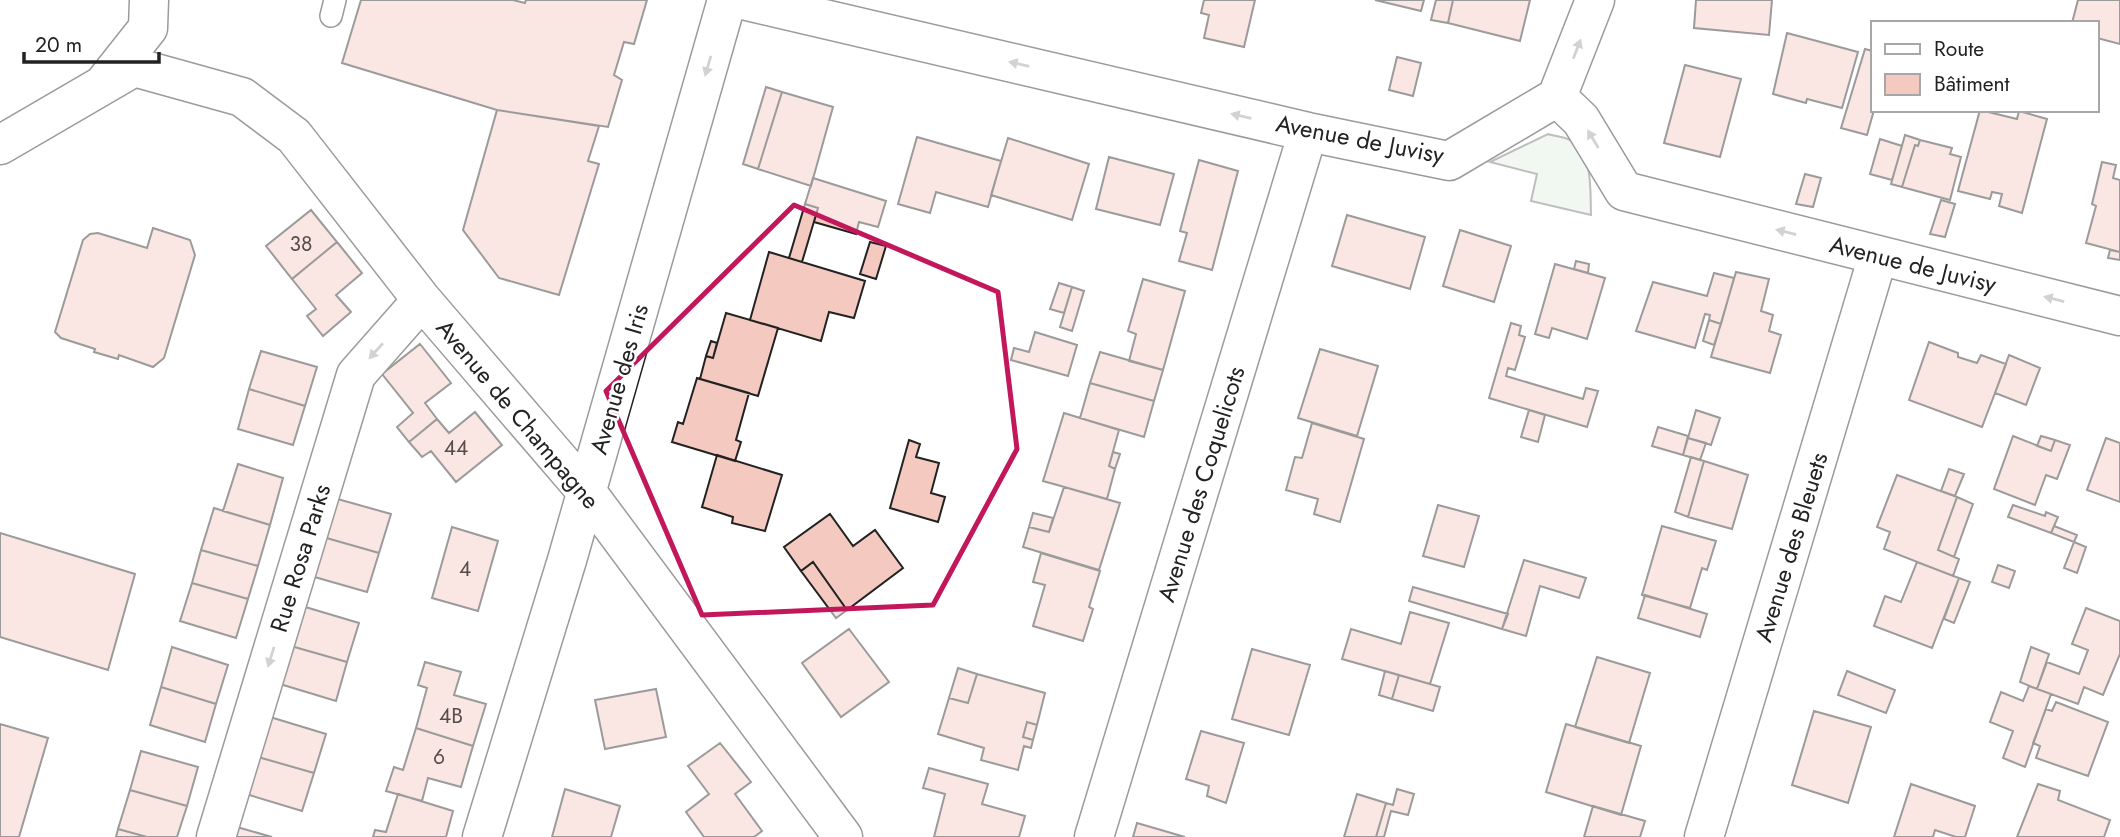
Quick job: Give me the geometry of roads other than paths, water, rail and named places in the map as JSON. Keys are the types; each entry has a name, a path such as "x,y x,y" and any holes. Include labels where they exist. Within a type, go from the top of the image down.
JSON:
{"street":[{"path":"0,145 118,76 148,28 149,0"},
{"name":"Avenue des Iris","path":"482,837 586,491 727,0"},
{"name":"Avenue de Juvisy","path":"743,0 1308,132 1449,161 1558,97 1581,120 1624,191 2120,316"},
{"path":"1558,97 1595,0"},
{"name":"Avenue de Champagne","path":"118,76 242,97 294,136 422,300 586,491 842,837"},
{"name":"Avenue des Coquelicots","path":"1094,837 1308,132"},
{"name":"Avenue des Bleuets","path":"1704,837 1878,256"},
{"name":"Rue Rosa Parks","path":"216,837 356,375 422,300"}]}
